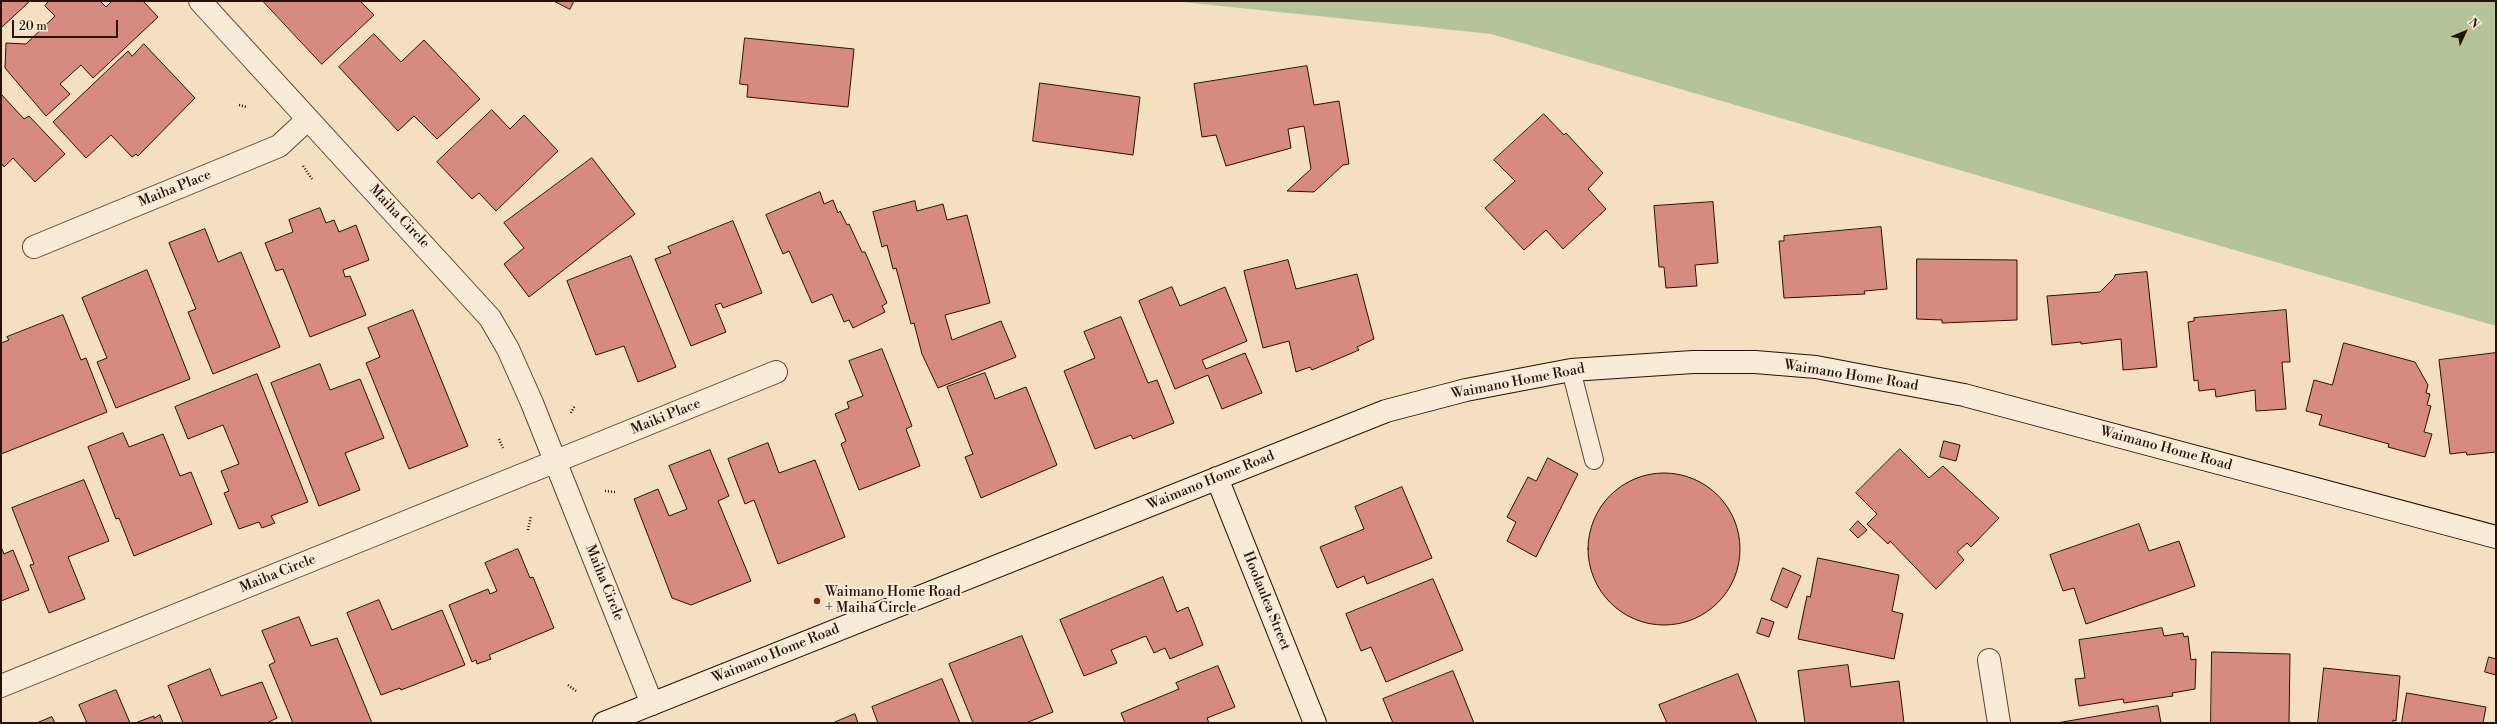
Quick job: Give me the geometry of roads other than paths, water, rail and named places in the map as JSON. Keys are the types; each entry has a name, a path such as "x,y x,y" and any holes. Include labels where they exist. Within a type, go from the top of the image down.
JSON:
{"street":[{"name":"Maiha Circle","path":"200,1 490,318 511,356 556,462 652,704"},
{"name":"Maiha Place","path":"34,247 279,146 308,119"},
{"name":"Waimano Home Road","path":"604,723 1386,412 1466,390 1571,370 1685,362 1755,362 1816,367 1881,378 1964,395 2496,537"},
{"name":"Maiki Place","path":"556,462 776,372"},
{"name":"Maiha Circle","path":"1,686 556,462"},
{"name":"Hoolaulea Street","path":"1217,478 1315,723"},
{"path":"1989,660 1999,723"}],"lane":[{"path":"1571,370 1594,460"}],"place":[{"name":"Waimano Home Road + Maiha Circle","path":"817,601"}]}
